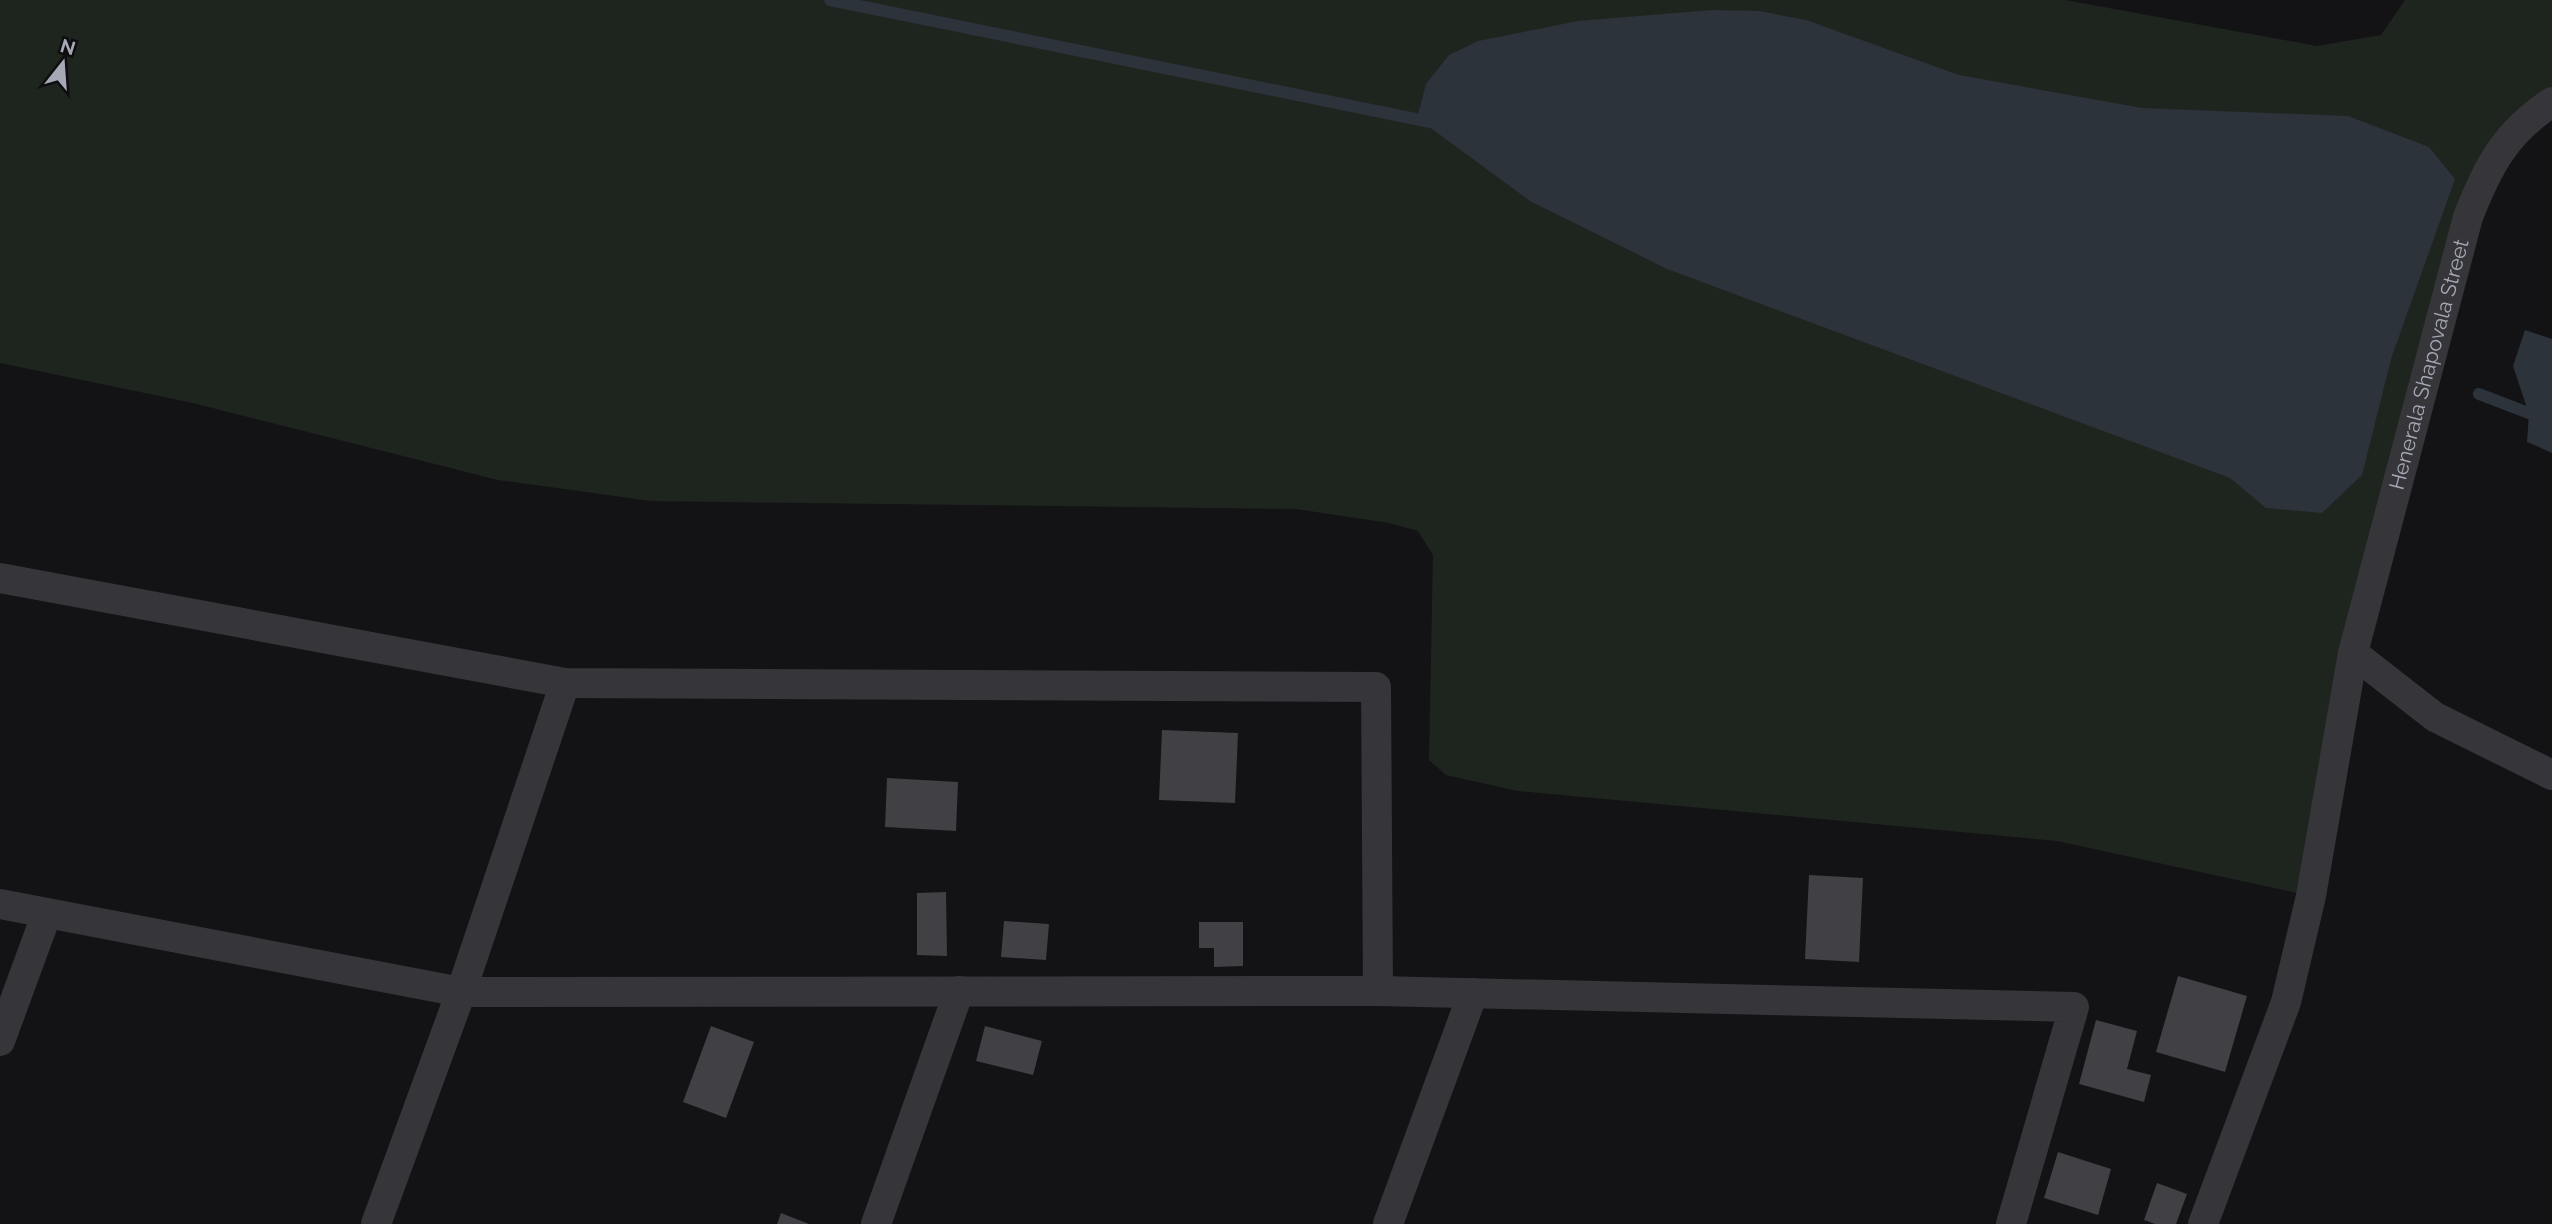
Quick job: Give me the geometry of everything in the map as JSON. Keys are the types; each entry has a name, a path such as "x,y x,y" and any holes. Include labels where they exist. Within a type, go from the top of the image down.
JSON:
{"street":[{"name":"Henerala Shapovala Street","path":"2203,1224 2286,1002 2311,896 2353,653 2468,217 2485,174 2504,143 2529,117 2552,102"},
{"path":"0,578 565,683 1376,687 1378,991"},
{"path":"2353,653 2435,717 2552,775"},
{"path":"376,1224 461,992 565,683"},
{"path":"0,904 461,992 1378,991 2074,1007 2011,1224"},
{"path":"0,1041 47,913"},
{"path":"876,1224 959,991"},
{"path":"1388,1224 1473,993"}],"shaded area":[{"path":"0,0 2065,0 2317,46 2381,35 2405,0 2552,0 2552,102 2468,217 2311,896 2057,841 1518,791 1446,775 1429,760 1433,555 1418,531 1389,523 1296,509 651,501 498,480 193,403 0,363"},
{"path":"1712,10 1759,11 1806,20 1959,75 2142,108 2348,116 2429,147 2455,179 2391,359 2362,475 2322,513 2266,508 2230,478 1667,269 1530,201 1417,118 1426,84 1449,55 1478,41 1578,21"},
{"path":"2525,330 2552,339 2552,453 2527,442 2529,414 2513,366"}],"building":[{"path":"1162,730 1238,733 1235,803 1159,800"},
{"path":"887,778 958,782 956,831 885,827"},
{"path":"1809,875 1863,878 1859,962 1805,959"},
{"path":"946,892 947,956 917,955 917,893"},
{"path":"1004,921 1049,924 1046,960 1001,957"},
{"path":"1199,922 1243,922 1243,966 1214,967 1214,948 1199,948"},
{"path":"2178,976 2247,996 2225,1072 2156,1052"},
{"path":"2096,1020 2137,1031 2127,1069 2151,1075 2144,1102 2079,1084"},
{"path":"711,1026 754,1042 726,1118 683,1102"},
{"path":"985,1026 1042,1041 1033,1075 976,1061"},
{"path":"2058,1152 2111,1169 2098,1215 2044,1198"},
{"path":"2157,1183 2187,1194 2176,1224 2155,1224 2144,1220"},
{"path":"781,1213 809,1224 777,1224"}],"waterway":[{"path":"830,0 1430,122"},
{"path":"2479,394 2552,422"}]}
